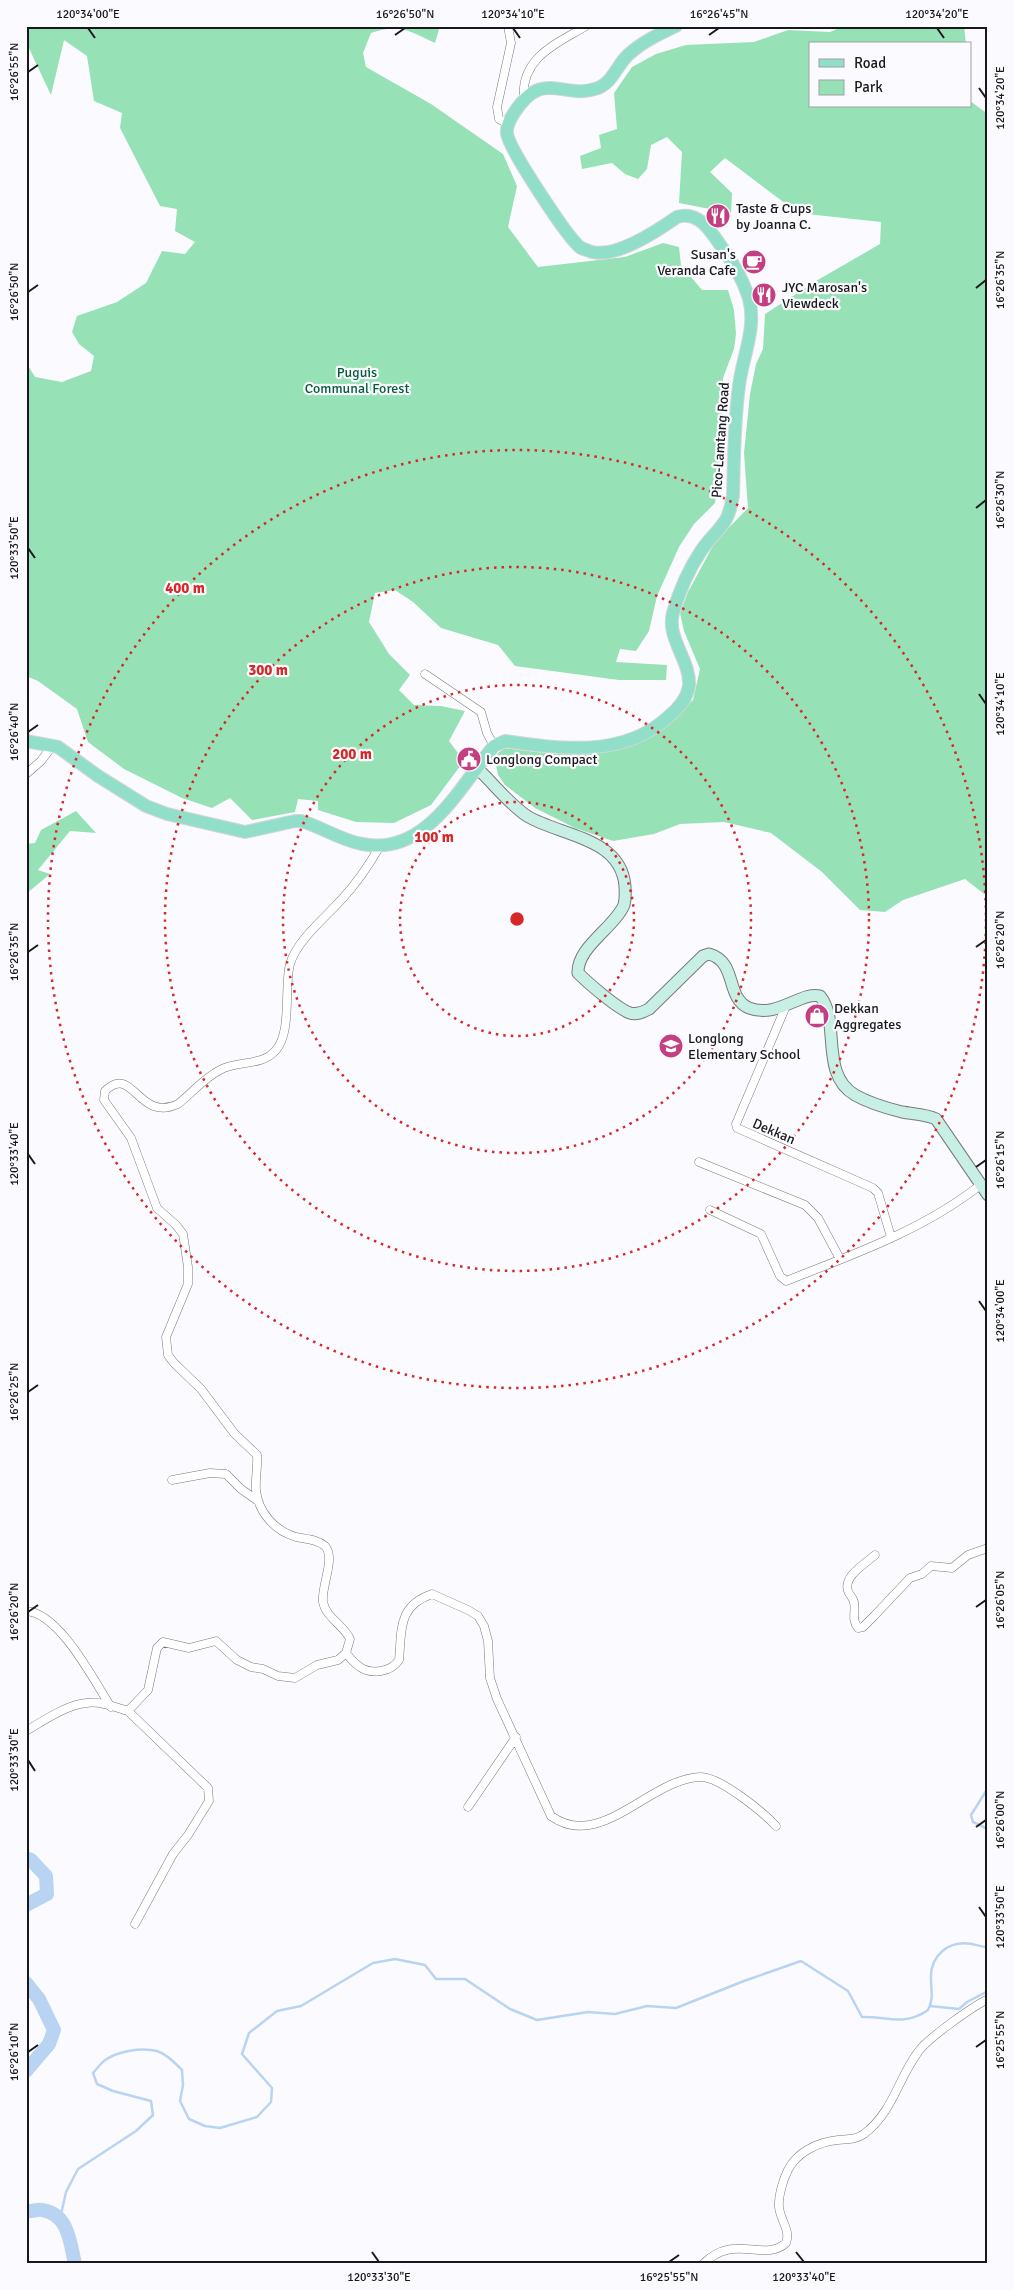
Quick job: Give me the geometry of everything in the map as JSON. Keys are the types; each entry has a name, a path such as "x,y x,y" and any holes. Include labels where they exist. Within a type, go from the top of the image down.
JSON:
{"main road":[{"path":"508,124 524,99 536,90 549,86 584,90 603,86 626,56 638,46 676,26"},
{"name":"Pico-Lamtang Road","path":"494,746 505,741 552,748 608,746 625,743 655,728 677,710 683,701 689,688 688,674 671,620 690,570 701,549 725,522 729,512 733,496 739,384 751,324 750,300 733,262 706,225 693,216 677,217 627,246 608,253 593,252 580,247 561,224 533,181 507,134 508,124"},
{"path":"26,735 70,754 98,776 146,806 167,814 246,832 301,821 348,841 380,846 410,839 437,818 494,746"},
{"path":"26,741 47,744"},
{"path":"477,768 528,816 599,846 612,858 623,875 626,897 622,907 613,921 579,962 578,973 591,986 627,1012 640,1014 649,1009 703,956 709,954 722,960 727,966 735,992 749,1008 761,1010 786,1006 806,996 820,996 829,1013 831,1046 836,1069 842,1083 853,1094 875,1105 936,1119 979,1186 988,1196"}],"street":[{"path":"508,26 510,50 497,107 499,119 508,124"},
{"path":"524,99 523,87 535,60 545,51 586,26"},
{"path":"425,674 481,712 487,734 494,746"},
{"path":"26,774 40,761 47,744"},
{"path":"258,1501 256,1455 234,1433 201,1389 174,1364 168,1355 166,1337 188,1284 188,1267 183,1234 176,1224 157,1208 131,1138 104,1100 105,1092 114,1083 118,1083 130,1088 151,1106 162,1109 171,1107 178,1104 219,1070 234,1064 247,1064 261,1060 276,1051 283,1032 292,960 310,931 342,899 367,868 380,846"},
{"name":"Dekkan","path":"786,1006 736,1124 737,1128 873,1188 878,1193 891,1237"},
{"path":"699,1162 805,1205 818,1218 840,1259"},
{"path":"710,1210 761,1234 780,1276 786,1280 916,1226 965,1197 979,1186"},
{"path":"128,1711 148,1690 157,1648 163,1642 189,1648 216,1641 237,1660 251,1667 263,1668 278,1676 295,1678 317,1665 338,1660 346,1653 350,1639 348,1634 332,1618 323,1602 330,1555 324,1546 317,1541 283,1532 276,1528 258,1501 241,1489 226,1474 210,1473 172,1480"},
{"path":"875,1555 852,1574 848,1581 848,1591 854,1602 853,1618 858,1628 863,1627 910,1578 922,1574 931,1566 952,1568 968,1555 988,1548"},
{"path":"346,1653 360,1667 370,1671 382,1671 396,1665 400,1660 402,1619 419,1600 436,1595 478,1616 484,1626 488,1641 490,1678 551,1816 561,1823 570,1826 594,1824 617,1816 679,1781 702,1777 747,1801 776,1826"},
{"path":"26,1612 40,1615 61,1633 111,1707"},
{"path":"26,1731 66,1710 85,1703 98,1703 128,1711 152,1737 195,1774 208,1788 210,1795 202,1812 163,1869 135,1924"},
{"path":"468,1807 516,1737"},
{"path":"703,2264 714,2254 730,2248 768,2251 776,2250 786,2243 788,2231 779,2206 787,2172 793,2161 814,2146 838,2140 854,2139 864,2134 891,2103 919,2050 973,2007 988,1999"}],"green space":[{"name":"Puguis Communal Forest","path":"26,26 440,26 435,43 404,30 390,29 371,33 363,53 366,67 431,104 503,154 517,186 508,227 538,267 625,257 663,243 679,247 681,265 702,290 728,290 734,310 736,334 734,349 723,378 722,440 715,503 694,524 679,547 657,596 649,631 636,651 620,649 616,662 667,665 666,680 619,680 515,666 498,645 441,628 413,602 395,590 375,593 369,622 389,654 410,675 399,690 414,705 441,706 465,711 449,741 464,761 431,805 394,823 356,822 318,810 318,801 298,799 295,812 252,820 230,798 212,808 182,798 124,769 88,742 77,709 38,681 26,676 26,362 35,377 62,382 91,371 94,356 79,344 72,332 77,316 117,302 146,283 162,251 185,254 195,242 175,231 177,209 160,206 120,128 122,113 94,101 87,56 64,40 51,95 26,42"},
{"path":"844,26 964,26 966,42 809,42 809,108 972,108 972,102 988,114 988,897 965,879 903,900 885,912 860,910 822,872 771,833 724,822 680,824 654,834 613,841 575,828 535,808 505,785 498,775 495,760 498,753 505,748 553,754 587,753 631,746 660,729 693,700 700,669 684,631 680,613 688,592 715,542 748,508 744,453 750,394 756,364 763,349 765,314 816,281 880,244 881,222 798,213 725,158 710,172 732,193 731,213 679,203 682,152 667,137 651,145 647,169 638,179 625,174 612,163 582,169 580,156 601,148 599,135 617,129 614,93 632,67 656,54 686,45 754,42 788,30 830,32"},
{"path":"76,811 96,833 70,831 38,870 50,874 26,894 26,844 35,843 41,830"}],"waterway":[{"path":"988,1788 971,1815 973,1822 988,1829"},
{"path":"26,1858 31,1860 46,1876 47,1894 26,1905"},
{"path":"60,2219 66,2192 78,2169 136,2131 153,2115 151,2101 113,2091 97,2084 93,2073 104,2061 130,2051 144,2049 161,2052 182,2070 183,2085 180,2101 189,2119 205,2126 220,2128 257,2117 271,2102 272,2088 242,2054 249,2033 277,2011 301,2006 373,1963 395,1959 425,1965 436,1979 465,1979 510,2009 537,2020 588,2012 615,2014 647,2006 676,2008 801,1961 848,1991 862,2017 895,2020 911,2018 928,2010 932,1998 932,1970 937,1956 943,1951 956,1944 964,1943 988,1947"},
{"path":"26,1983 39,1999 54,2030 49,2044 26,2071"},
{"path":"930,2006 959,2009 967,2002 988,1991"},
{"path":"26,2211 42,2210 58,2217 67,2231 75,2264"}],"place":[{"name":"Taste & Cups by Joanna C.","path":"718,216"},
{"name":"Susan's Veranda Cafe","path":"754,262"},
{"name":"JYC Marosan's Viewdeck","path":"764,295"},
{"name":"Longlong Compact","path":"469,759"},
{"name":"Dekkan Aggregates","path":"817,1016"},
{"name":"Longlong Elementary School","path":"671,1046"}]}
